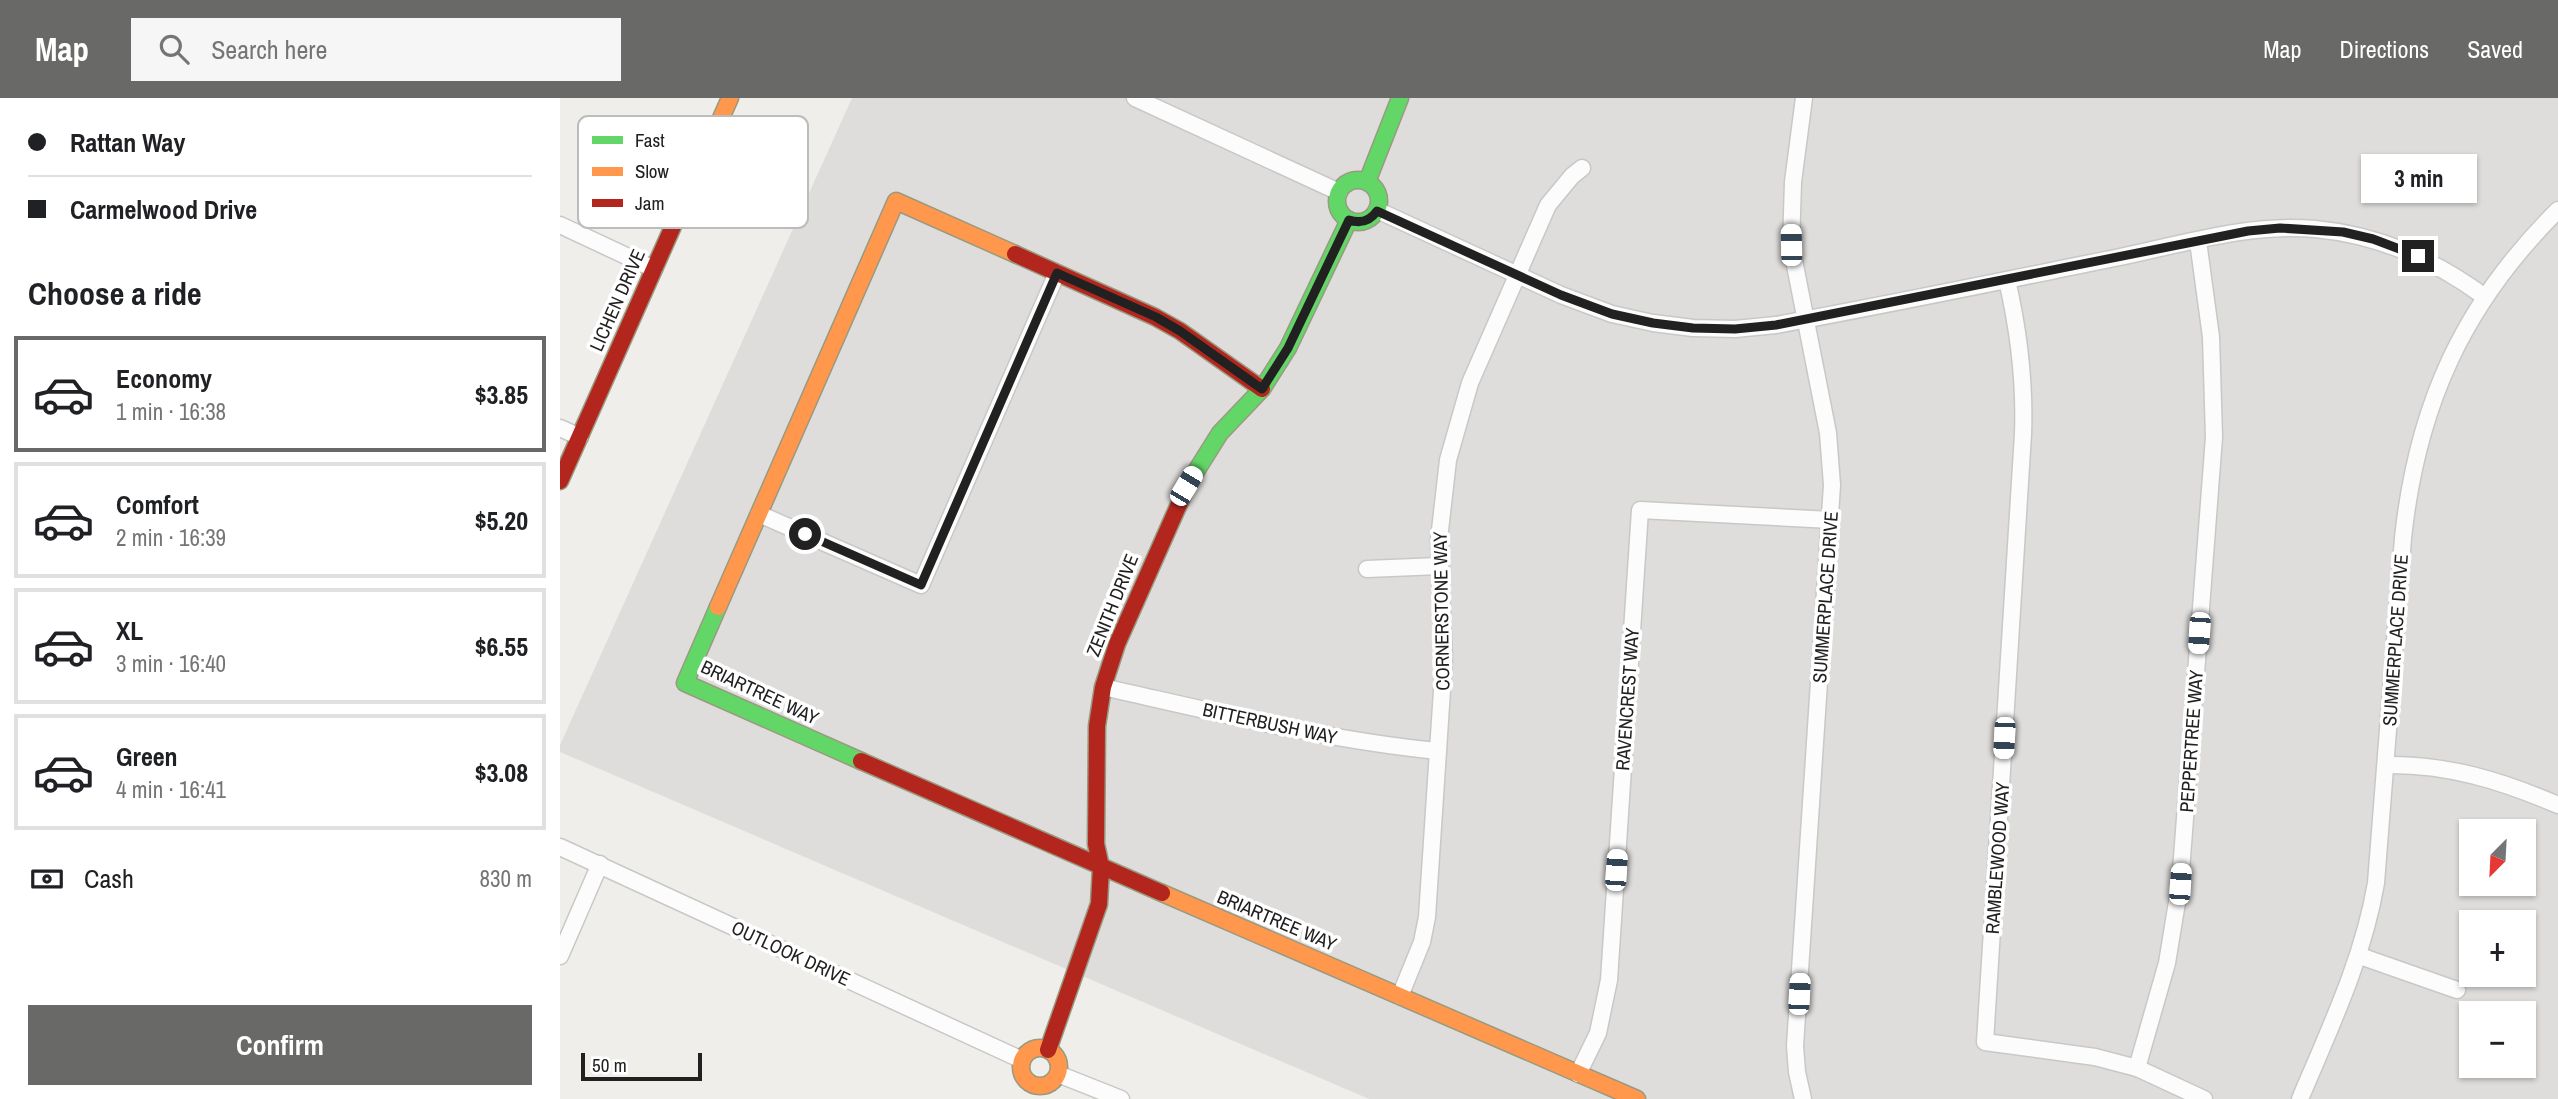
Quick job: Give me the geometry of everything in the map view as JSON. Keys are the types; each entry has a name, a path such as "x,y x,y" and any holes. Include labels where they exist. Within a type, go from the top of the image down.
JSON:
{"street":[{"name":"LICHEN DRIVE","path":"722,116 730,98"},
{"path":"1135,98 1339,192"},
{"path":"1367,182 1400,98"},
{"name":"SUMMERPLACE DRIVE","path":"1799,1098 1795,1046 1831,520 1828,433 1792,255 1790,213 1804,98"},
{"name":"CORNERSTONE WAY","path":"1401,996 1422,942 1427,917 1444,637 1439,566 1441,507 1448,460 1470,383 1548,205 1572,176 1583,168"},
{"path":"1353,180 1367,182 1373,186 1379,197 1377,211 1362,222 1349,220 1338,209 1339,192 1346,183 1353,180"},
{"name":"BRIARTREE WAY","path":"1262,389 1156,317 896,201 685,683 1637,1099"},
{"name":"SUMMERPLACE DRIVE","path":"2301,1099 2360,956 2370,919 2376,883 2407,495 2419,443 2449,360 2485,297 2510,262 2558,210"},
{"path":"1377,211 1586,306 1653,323 1693,328 1735,329 1805,320 2198,241 2280,228 2343,232 2383,242 2432,262 2485,297"},
{"name":"ZENITH DRIVE","path":"1048,1050 1098,904 1101,867 1096,844 1097,726 1103,687 1117,644 1186,486 1220,433 1262,389 1288,348 1349,220"},
{"path":"560,225 654,269"},
{"name":"LICHEN DRIVE","path":"560,481 672,228"},
{"name":"PEPPERTREE WAY","path":"2137,1069 2167,963 2180,884 2214,438 2211,337 2198,241"},
{"path":"759,514 921,585 1057,273"},
{"name":"RAMBLEWOOD WAY","path":"2007,280 2023,370 2024,413 1985,1042 2095,1057 2137,1069 2204,1099"},
{"path":"560,428 580,437"},
{"name":"RAVENCREST WAY","path":"1578,1074 1598,1033 1609,980 1640,510 1831,520"},
{"path":"1367,569 1439,566"},
{"name":"BITTERBUSH WAY","path":"1103,687 1322,735 1438,751"},
{"path":"2386,765 2440,767 2556,799"},
{"name":"OUTLOOK DRIVE","path":"560,847 1022,1060"},
{"path":"560,956 600,864"},
{"path":"2360,956 2457,990"},
{"path":"1036,1048 1048,1050 1057,1059 1058,1074 1053,1082 1028,1092 1021,1073 1022,1060 1036,1048"},
{"path":"1058,1074 1121,1099"}],"shaded area":[{"path":"852,98 2558,98 2558,1099 1369,1099 560,752 560,745 793,228 808,228 808,195"}],"traffic: fast":[{"path":"1367,182 1400,98"},
{"path":"1358,180 1373,186 1379,201 1373,216 1358,222 1343,216 1337,201 1343,186 1358,180"},
{"path":"1188,484 1220,433 1262,389 1288,348 1349,220"},
{"path":"718,607 685,683 861,761"}],"traffic: slow":[{"path":"722,116 730,98"},
{"path":"718,607 896,201 1015,254"},
{"path":"1162,893 1637,1099"},
{"path":"1040,1048 1054,1053 1059,1067 1054,1081 1040,1086 1026,1081 1021,1067 1026,1053 1040,1048"}],"traffic: jam":[{"path":"560,481 672,228"},
{"path":"1015,254 1155,317 1180,331 1262,389"},
{"path":"1048,1050 1099,904 1101,867 1096,844 1097,726 1103,687 1117,644 1188,484"},
{"path":"861,761 1162,893"}],"route":[{"path":"805,534 921,585 1057,273 1156,317 1262,389 1288,348 1349,220 1362,222 1374,216 1377,211 1586,306 1653,323 1693,328 1735,329 1776,325 2248,231 2280,228 2343,232 2373,239 2418,256"}]}
